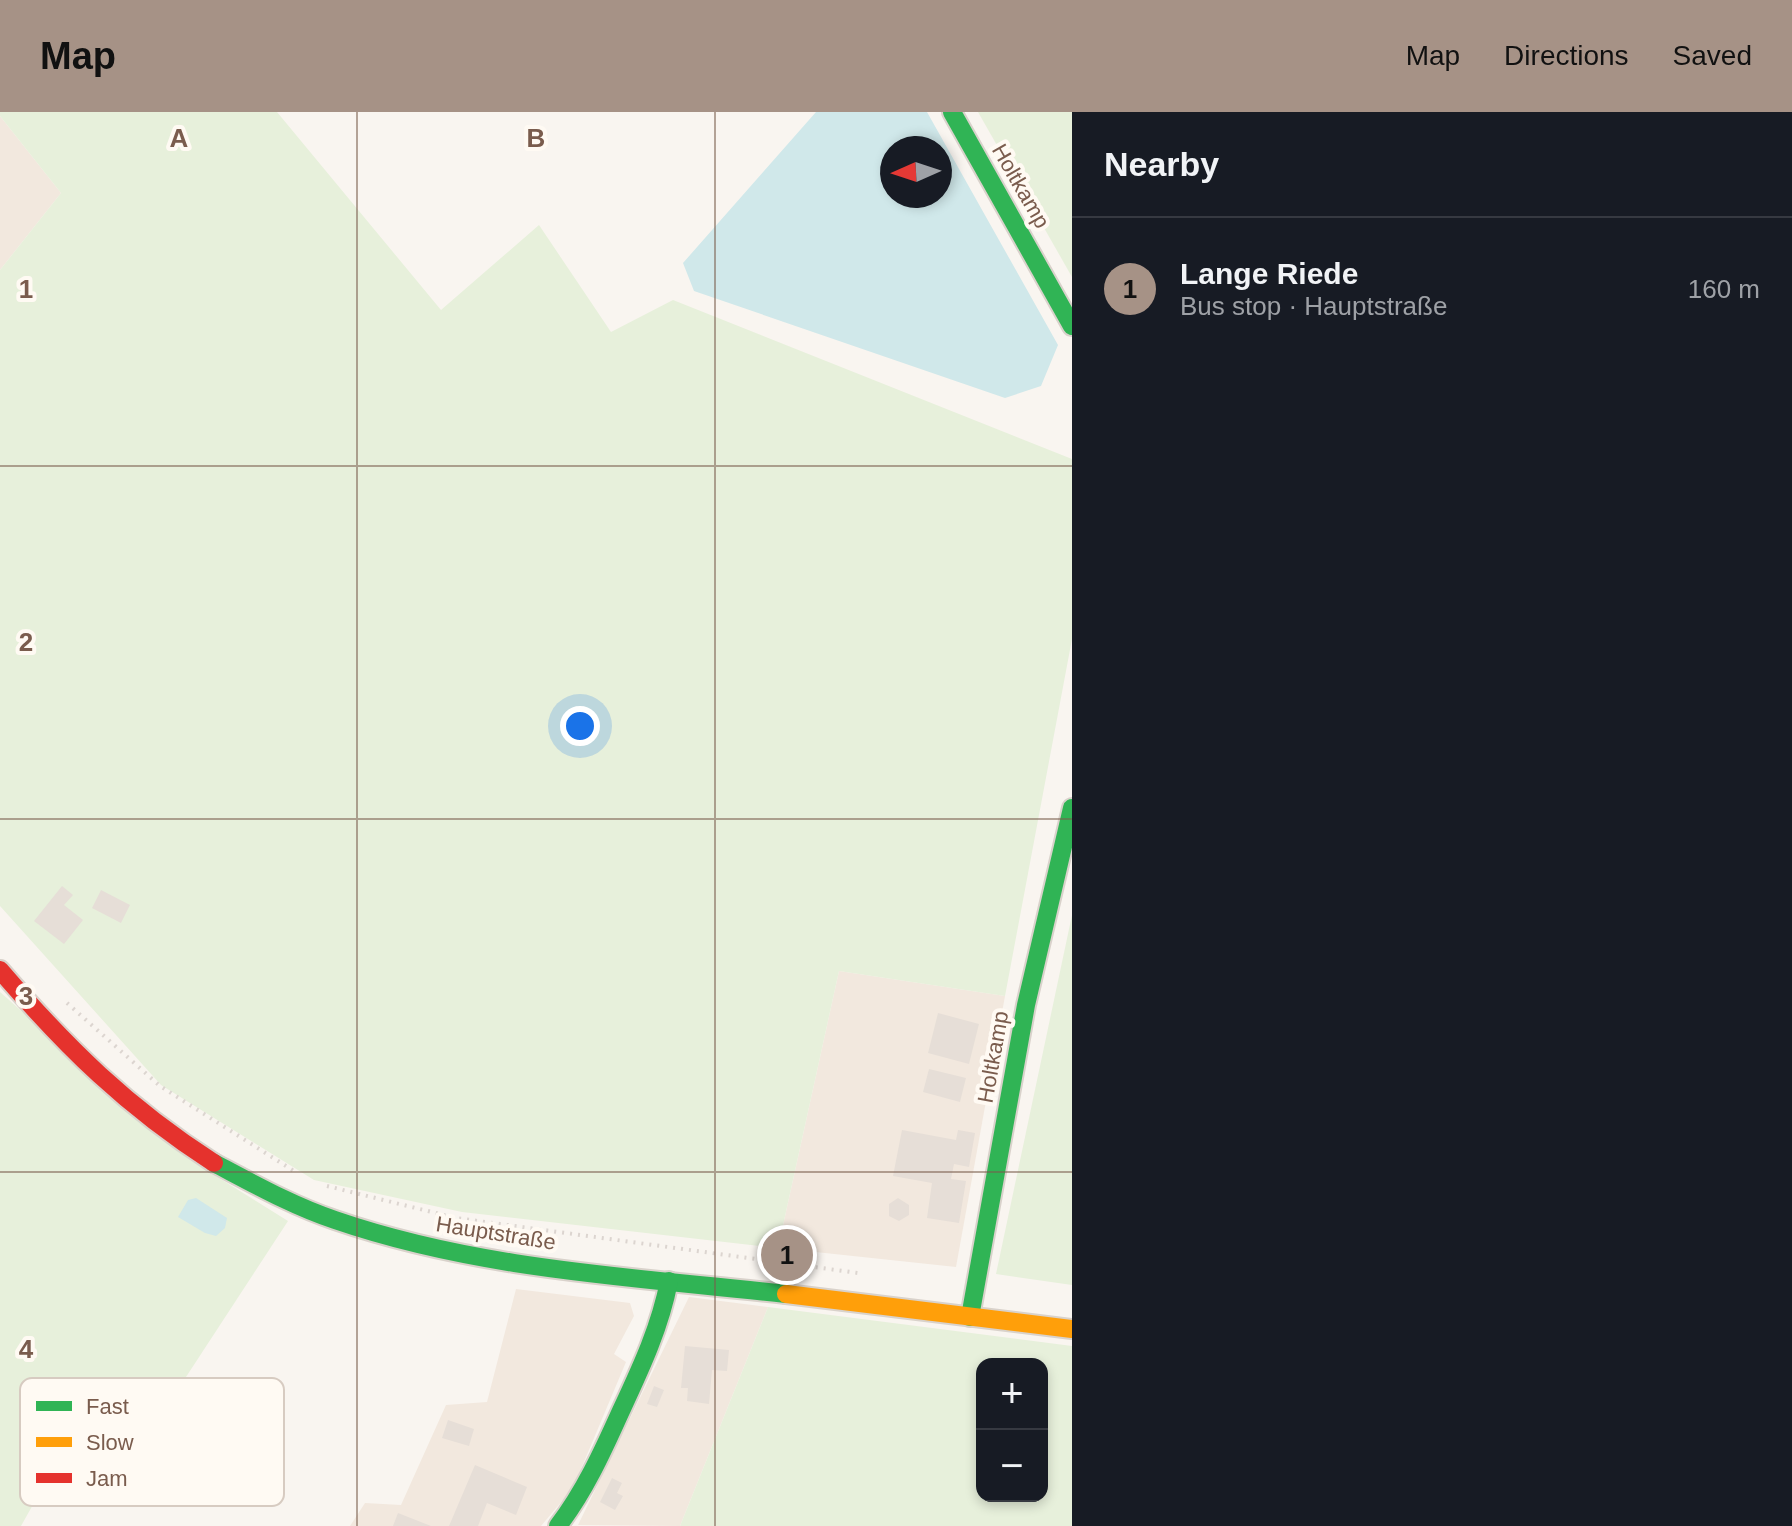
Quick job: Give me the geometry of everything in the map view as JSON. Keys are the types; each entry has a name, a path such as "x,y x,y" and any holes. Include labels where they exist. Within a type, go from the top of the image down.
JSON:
{"street":[{"name":"Holtkamp","path":"952,112 1072,326"},
{"name":"Holtkamp","path":"970,1317 1026,1005 1072,808"},
{"name":"Hauptstraße","path":"0,970 80,1060 141,1112 217,1165 300,1207 361,1228 435,1248 535,1265 1072,1329"},
{"path":"558,1526 578,1501 643,1363 659,1325 669,1281"}],"path":[{"path":"59,996 160,1086 308,1181"},
{"path":"323,1185 456,1218 864,1274"}],"shaded area":[{"path":"0,116 61,193 0,270"},
{"path":"839,971 1005,996 956,1267 778,1248"},
{"path":"516,1289 630,1303 634,1316 614,1354 626,1362 573,1488 541,1526 350,1526 365,1503 401,1505 446,1405 487,1402"},
{"path":"689,1297 768,1307 680,1526 578,1525"}],"green space":[{"path":"0,112 277,112 441,310 539,225 611,332 673,300 1072,459 1072,639 1005,996 839,971 778,1248 462,1212 314,1180 161,1085 0,906 0,270 61,193 0,116"},
{"path":"978,112 1072,112 1072,277"},
{"path":"1072,915 1072,1285 996,1274"},
{"path":"0,992 190,1160 288,1221 185,1378 20,1378 20,1506 32,1506 21,1526 0,1526"},
{"path":"768,1307 1072,1346 1072,1526 680,1526"}],"water":[{"path":"816,112 927,112 940,136 880,136 880,208 952,208 952,156 1058,345 1041,386 1005,398 694,291 683,263"},
{"path":"196,1198 227,1218 225,1228 216,1236 178,1217 188,1200"}],"building":[{"path":"62,886 73,895 64,905 83,920 64,944 34,921"},
{"path":"101,890 130,905 121,923 92,908"},
{"path":"938,1013 979,1024 969,1064 928,1053"},
{"path":"929,1069 966,1078 960,1102 923,1092"},
{"path":"902,1130 956,1140 958,1130 975,1133 969,1167 954,1164 951,1179 966,1181 959,1223 927,1218 932,1183 893,1176"},
{"path":"898,1198 909,1205 909,1215 899,1221 889,1216 889,1204"},
{"path":"685,1346 729,1350 727,1371 712,1370 709,1404 687,1401 688,1388 681,1388"},
{"path":"654,1386 664,1390 657,1407 647,1404"},
{"path":"448,1420 474,1429 469,1446 442,1438"},
{"path":"475,1465 527,1487 516,1515 487,1503 478,1526 449,1526"},
{"path":"612,1478 622,1483 617,1493 623,1496 615,1510 600,1502"},
{"path":"398,1513 431,1526 393,1526"}],"traffic: fast":[{"path":"952,112 1072,326"},
{"path":"970,1317 1026,1005 1072,808"},
{"path":"214,1163 319,1214 390,1237 445,1250 558,1269 786,1294"},
{"path":"558,1526 592,1472 635,1381 655,1332 669,1281"}],"traffic: slow":[{"path":"786,1294 1072,1329"}],"traffic: jam":[{"path":"0,970 49,1025 100,1075 153,1120 214,1163"}],"place":[{"name":"Lange Riede","path":"787,1255"}]}
